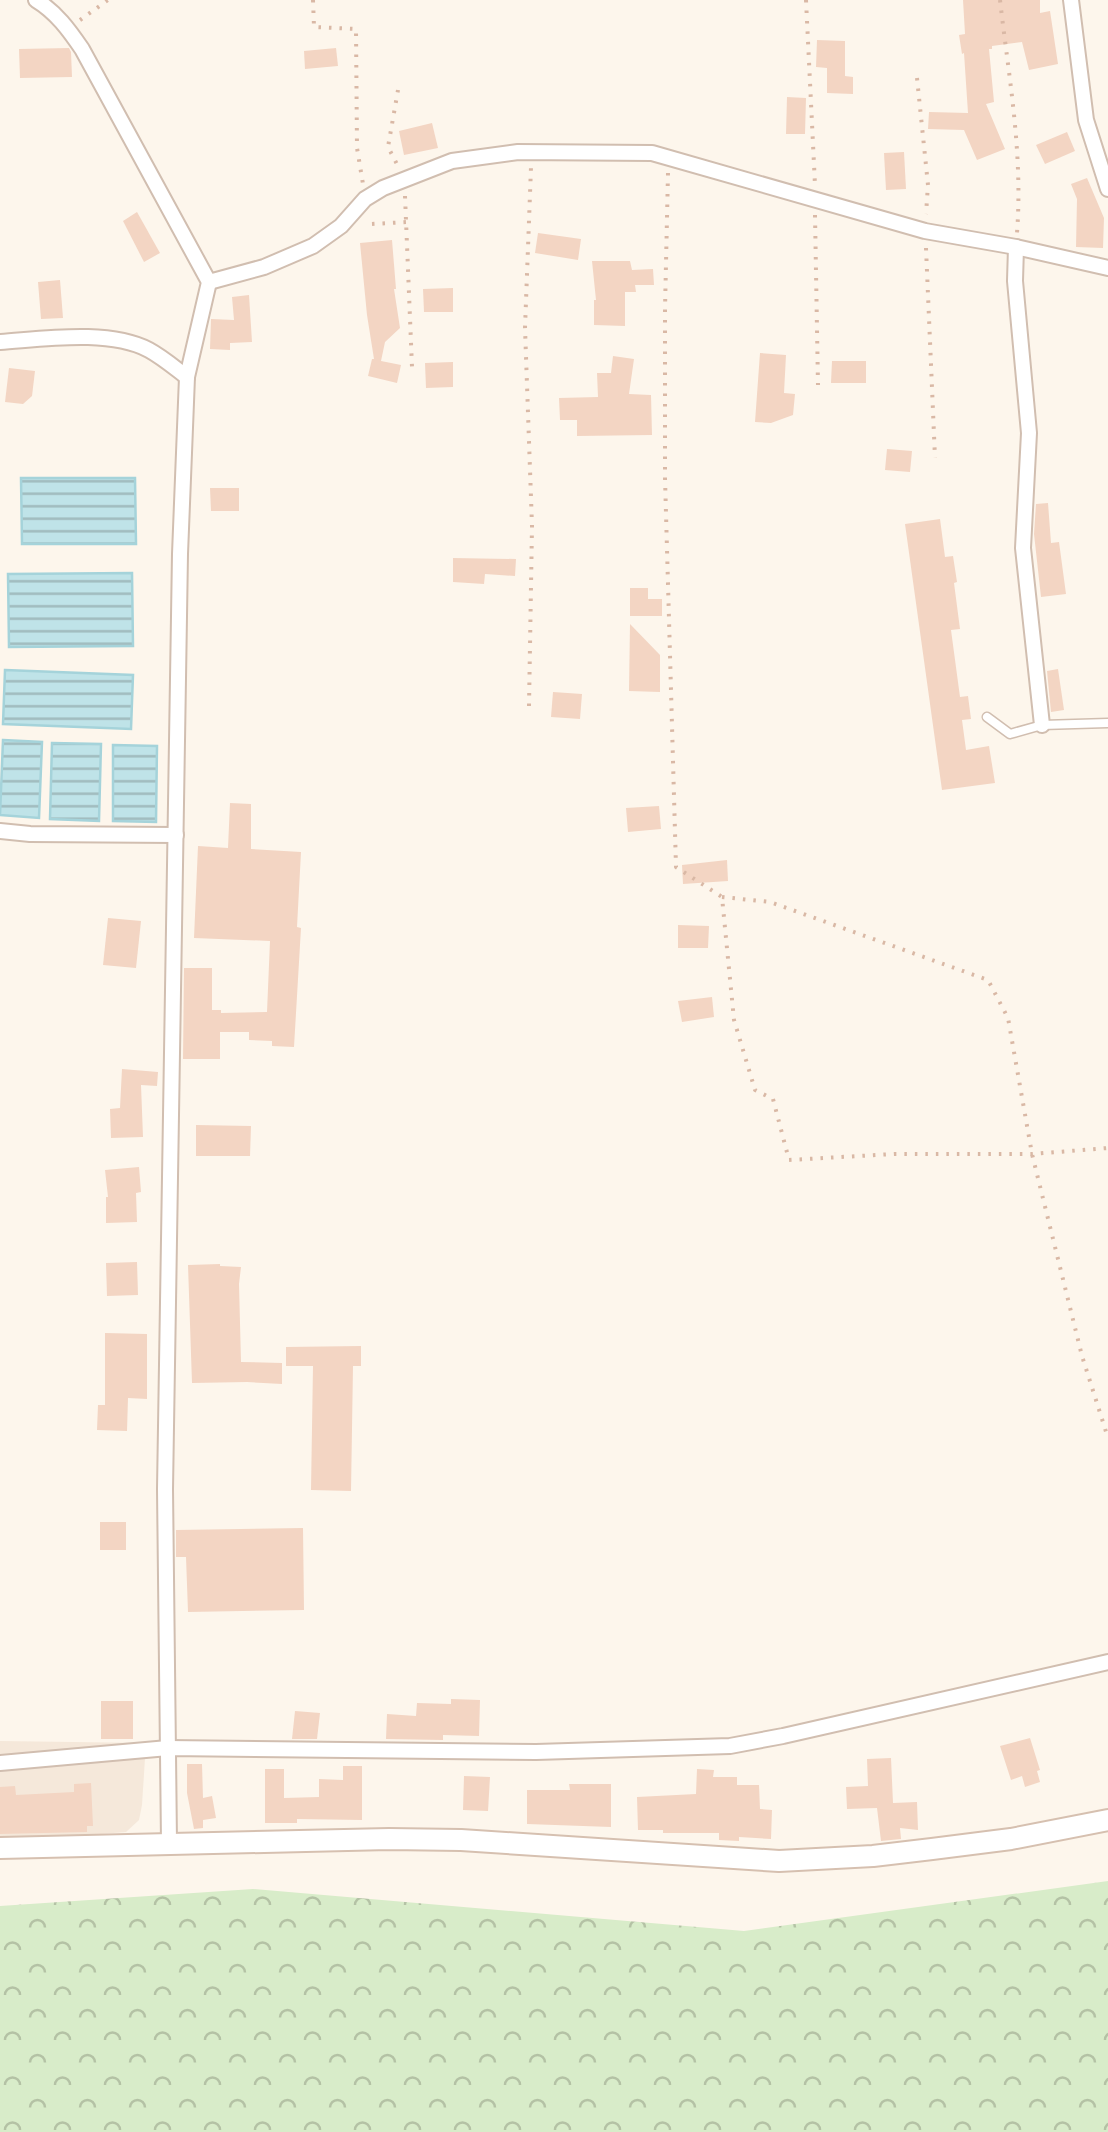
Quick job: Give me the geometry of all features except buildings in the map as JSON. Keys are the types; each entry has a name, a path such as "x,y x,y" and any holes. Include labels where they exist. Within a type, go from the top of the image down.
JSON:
{"main road":[{"path":"0,1848 389,1838 780,1860 912,1852 1011,1839 1108,1820"}],"street":[{"path":"36,0 68,28 82,49 209,282 188,377 180,554 166,1490 169,1842"},
{"path":"1071,0 1086,120 1108,189"},
{"path":"209,282 264,267 312,246 341,226 365,199 404,180 452,161 532,152 652,153 925,231 1108,268"},
{"path":"1016,247 1014,281 1028,433 1023,548 1042,725"},
{"path":"0,342 120,339 148,349 188,377"},
{"path":"0,831 176,835"},
{"path":"0,1762 168,1748 536,1752 730,1746 1108,1662"}],"lane":[{"path":"987,718 1010,734 1042,725 1108,723"}],"path":[{"path":"68,28 108,0"},
{"path":"313,0 314,27 356,29 358,148 365,199"},
{"path":"806,0 814,124 818,385"},
{"path":"1000,0 1018,136 1016,247"},
{"path":"917,78 928,186 925,231 935,458"},
{"path":"398,90 388,147 404,180 412,366"},
{"path":"529,706 532,526 525,328 532,152"},
{"path":"668,158 665,478 676,868 722,897 770,902 988,980 1008,1018 1032,1154 1082,1356 1108,1438"},
{"path":"372,224 406,222"},
{"path":"722,897 734,1020 754,1090 773,1099 789,1160 894,1154 1032,1154 1108,1148"}],"shaded area":[{"path":"0,1741 146,1743 139,1820 126,1832 0,1842"}],"green space":[{"path":"1108,1881 1108,2132 0,2132 0,1906 253,1889 744,1931"}],"water":[{"path":"21,478 135,478 136,544 22,544"},
{"path":"132,573 133,646 9,647 8,574"},
{"path":"5,670 133,675 131,729 3,724"},
{"path":"3,740 42,742 39,818 0,815"},
{"path":"52,743 101,744 99,821 50,819"},
{"path":"113,745 157,746 156,822 113,821"}]}
